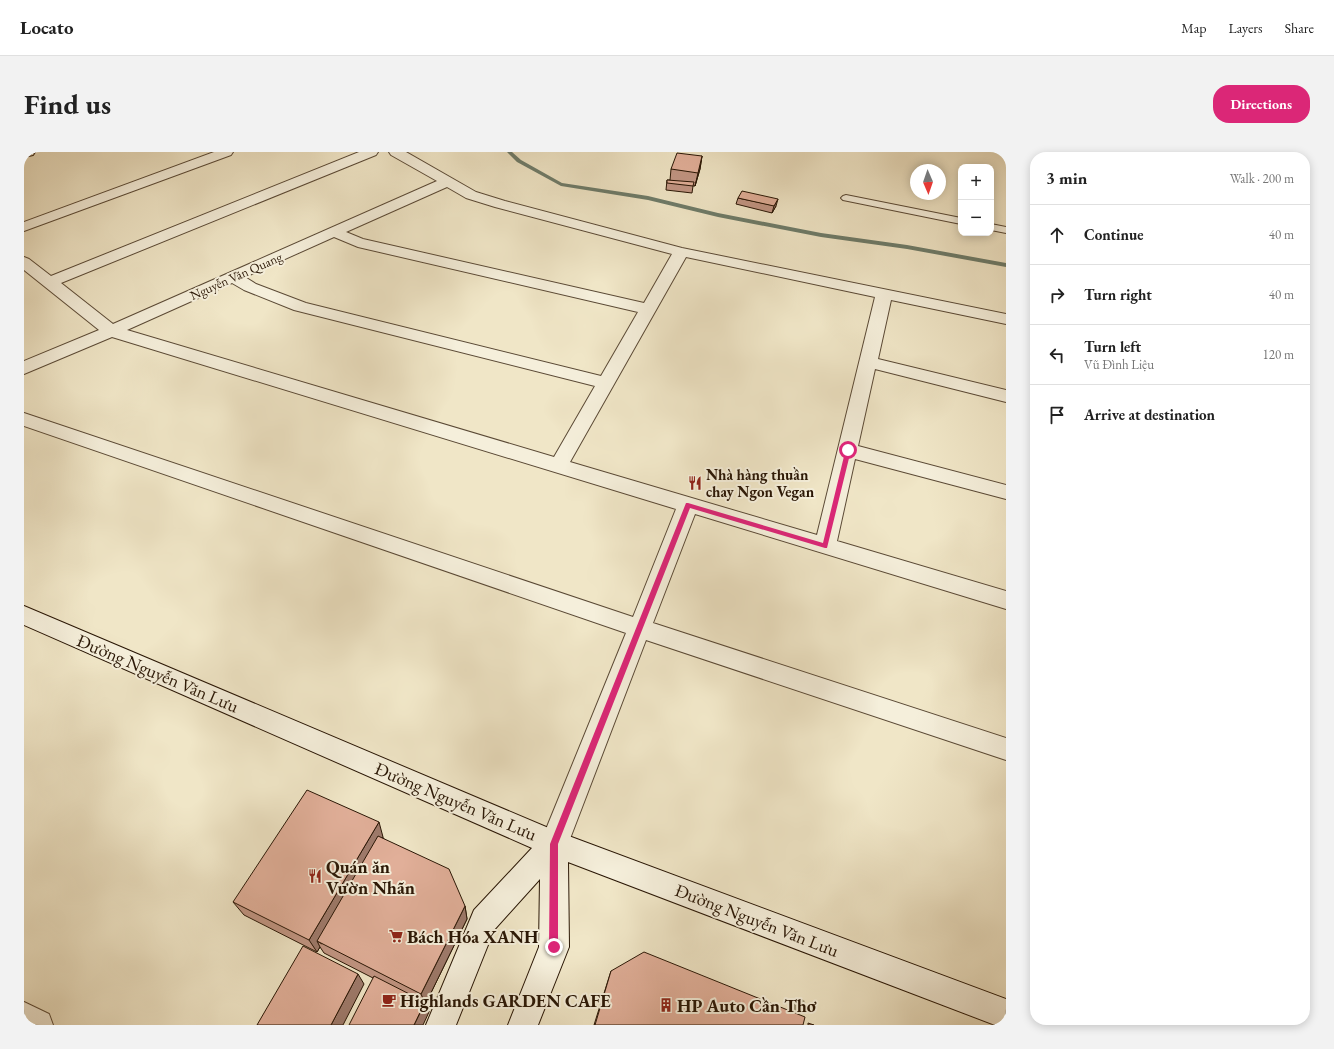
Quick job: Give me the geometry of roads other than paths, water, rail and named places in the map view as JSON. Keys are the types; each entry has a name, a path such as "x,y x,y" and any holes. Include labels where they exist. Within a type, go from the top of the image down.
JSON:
{"street":[{"path":"24,153 28,152"},
{"path":"24,227 226,152"},
{"path":"50,282 371,152"},
{"path":"396,152 471,195 681,252 1006,319"},
{"name":"Nguyễn Văn Quang","path":"24,368 111,331 446,182"},
{"path":"334,232 358,242 648,309"},
{"path":"558,466 681,252"},
{"path":"24,262 111,331 1006,600"},
{"path":"233,277 250,287 300,307 606,383"},
{"path":"825,546 884,294"},
{"path":"869,362 1006,396"},
{"path":"24,419 639,628 1006,749"},
{"path":"848,450 1006,492"},
{"path":"440,1025 484,920 554,844 688,505"},
{"name":"Đường Nguyễn Văn Lưu","path":"24,615 554,844 1006,1014"},
{"path":"523,1025 554,947 554,844"},
{"path":"24,1017 38,1025"}],"lane":[{"path":"846,198 958,220"},
{"path":"994,228 1006,230"}],"waterway":[{"path":"509,152 519,161 561,184 648,198 718,215 821,235 907,247 1006,265"}],"place":[{"name":"Nhà hàng thuần chay Ngon Vegan","path":"695,483"},
{"name":"Quán ăn Vườn Nhãn","path":"315,876"},
{"name":"Bách Hóa XANH","path":"396,936"},
{"name":"Highlands GARDEN CAFE","path":"389,1000"},
{"name":"HP Auto Cần Thơ","path":"666,1005"}]}
